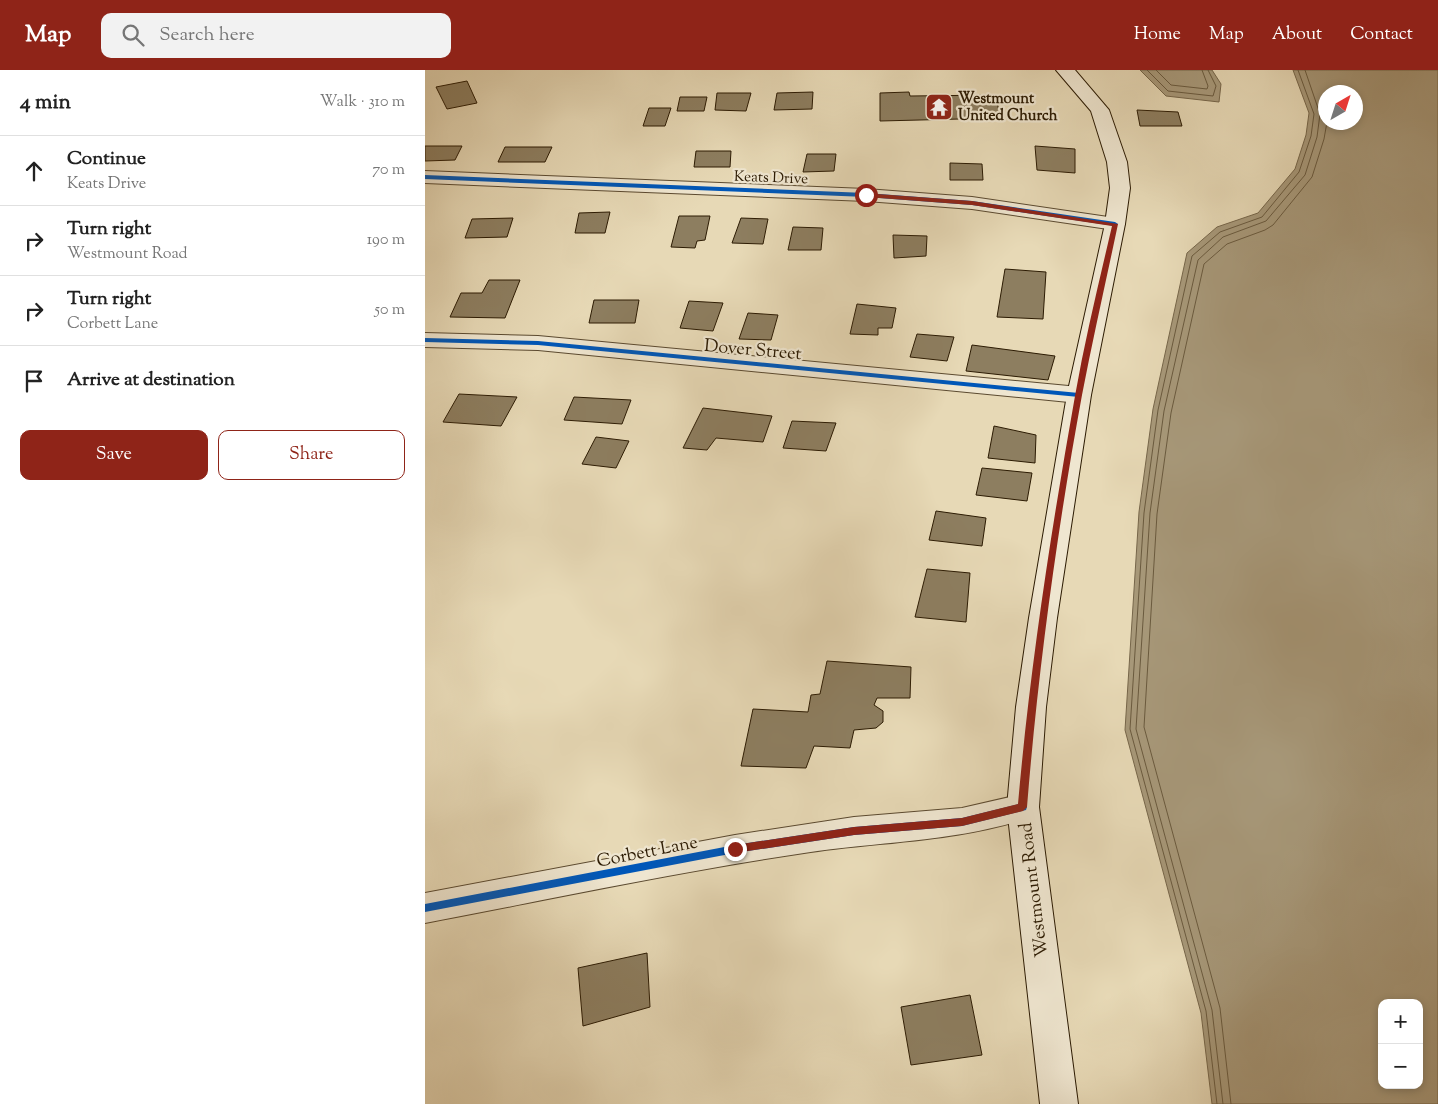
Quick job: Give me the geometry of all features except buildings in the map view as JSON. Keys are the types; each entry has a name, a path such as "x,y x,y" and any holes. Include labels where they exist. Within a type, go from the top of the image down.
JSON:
{"street":[{"name":"Westmount Road","path":"1059,1104 1023,807 1031,707 1079,395 1115,224 1120,188 1117,162 1100,110 1065,70"},
{"name":"Keats Drive","path":"425,177 923,199 972,203 1115,224"},
{"name":"Dover Street","path":"425,340 538,343 1079,395"},
{"name":"Corbett Lane","path":"425,908 735,849 854,831 962,822 1023,807"}],"water":[{"path":"1140,70 1212,70 1221,84 1219,102 1166,96"},
{"path":"1293,70 1438,70 1438,1104 1212,1104 1201,1013 1125,730 1139,512 1153,409 1187,253 1217,227 1258,213 1295,169 1306,135 1309,113"}],"cycle path":[{"path":"425,177 866,195 972,203 1115,224"},
{"path":"425,340 538,343 1079,395"},
{"path":"425,908 735,849 854,831 962,822 1023,807"}],"place":[{"name":"Westmount United Church","path":"939,107"}],"route":[{"path":"735,849 854,831 962,822 1023,807 1031,707 1043,618 1079,395 1115,224 972,203 866,195"}]}
